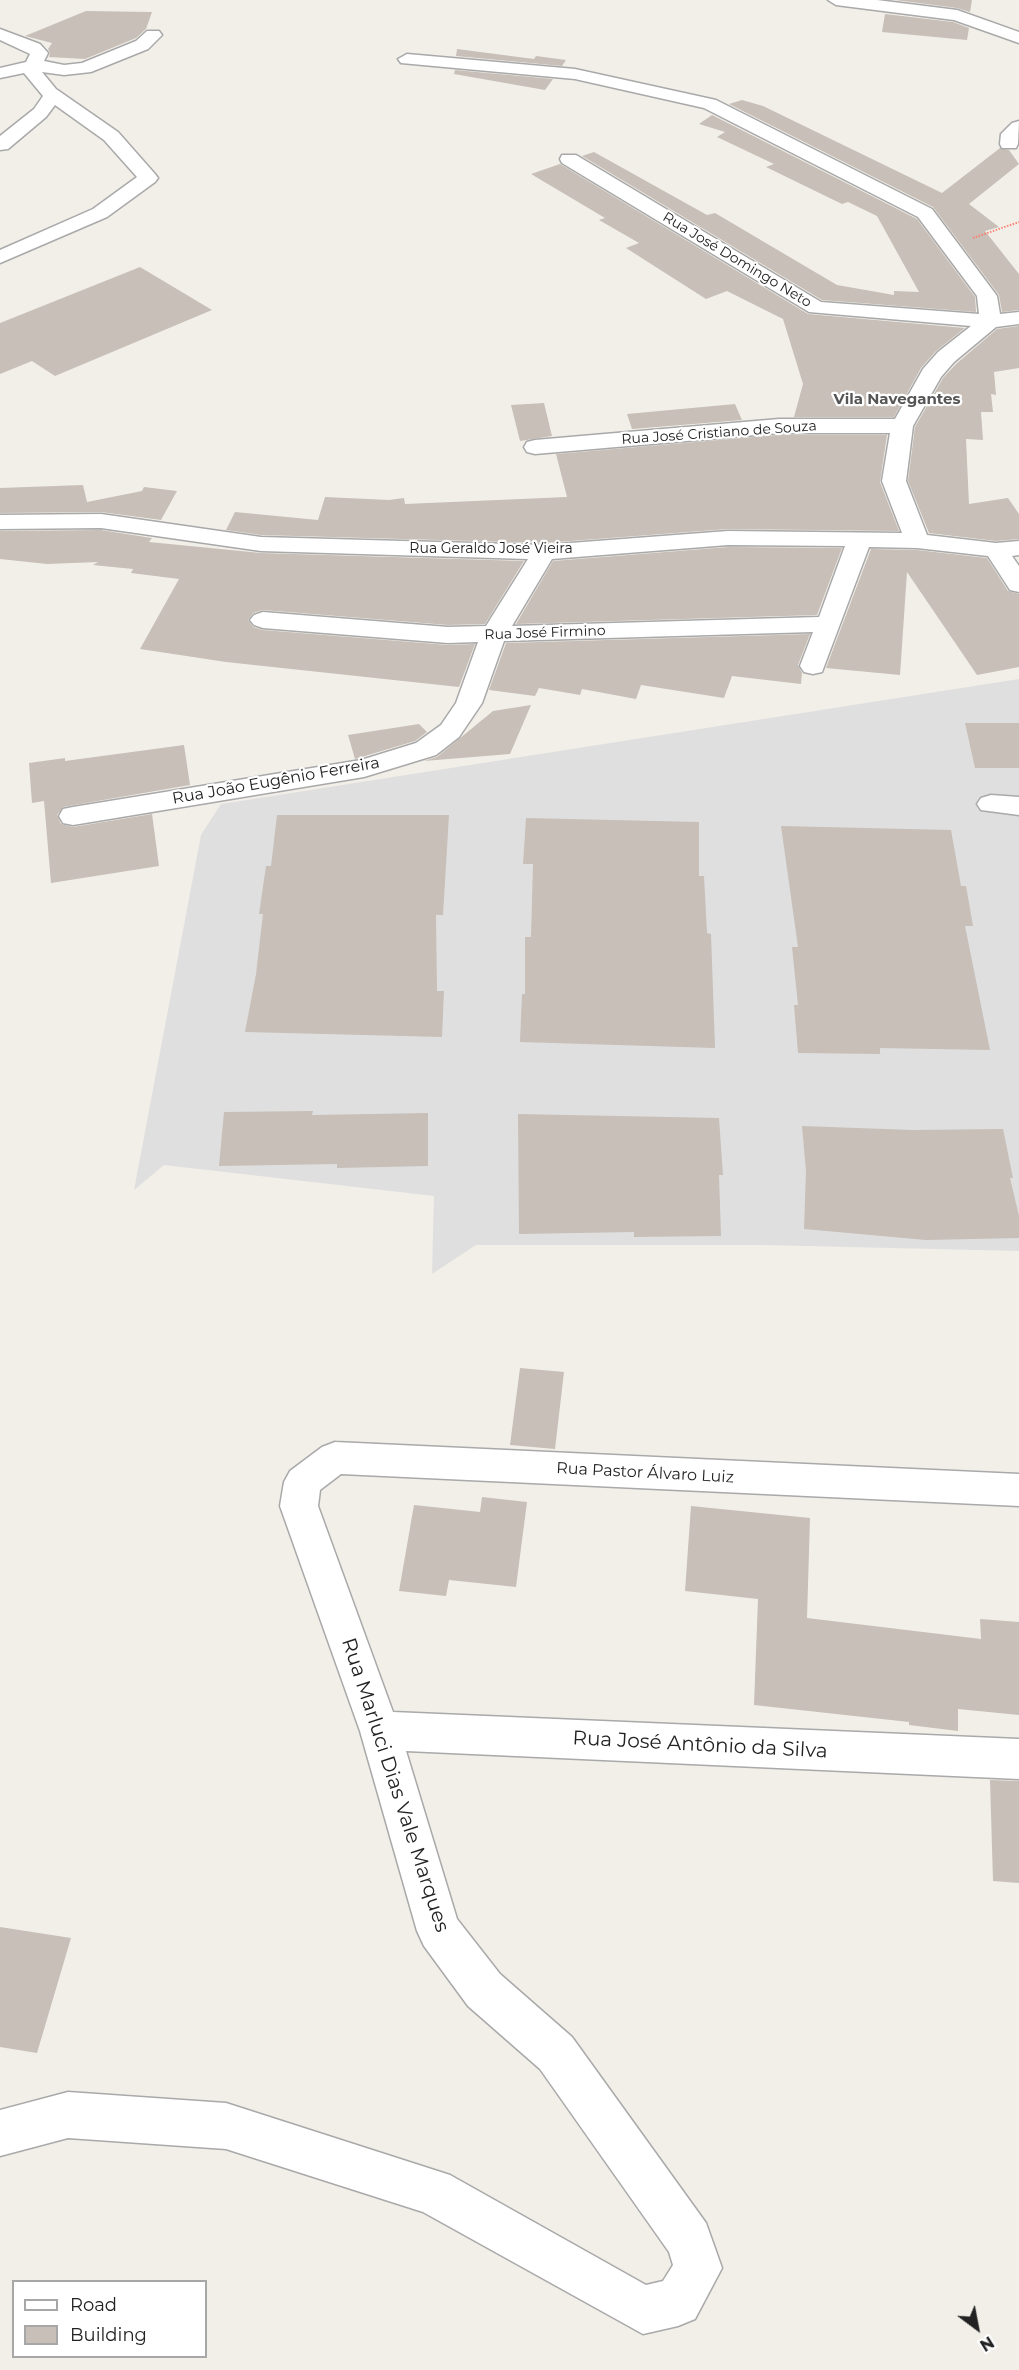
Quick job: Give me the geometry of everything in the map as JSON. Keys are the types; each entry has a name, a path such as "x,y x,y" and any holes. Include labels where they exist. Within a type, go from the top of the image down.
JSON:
{"street":[{"path":"836,0 957,15 1019,38"},
{"path":"0,34 34,48 39,53 31,70 53,96 111,136 148,178 100,213 0,256"},
{"path":"0,74 32,65 64,70 85,68 142,45 153,35"},
{"path":"407,59 575,74 710,104 925,213 987,296 990,321 946,357 931,374 902,426 894,481 917,541"},
{"path":"1,145 40,113 53,96"},
{"path":"1009,144 1010,134 1019,127"},
{"name":"Rua José Domingo Neto","path":"569,159 816,308 990,321 1019,318"},
{"name":"Rua José Cristiano de Souza","path":"535,447 779,426 902,426"},
{"name":"Rua Geraldo José Vieira","path":"0,522 101,521 261,544 544,552 728,538 917,541 1008,549"},
{"path":"813,666 860,539"},
{"path":"1008,549 1019,585"},
{"name":"Rua João Eugênio Ferreira","path":"73,816 364,768 426,749 450,731 470,703 494,634 544,552"},
{"name":"Rua José Firmino","path":"263,620 448,635 827,624"},
{"path":"991,804 1019,806"},
{"name":"Rua Pastor Álvaro Luiz","path":"299,1506 303,1482 336,1458 1019,1490"},
{"name":"Rua Marluci Dias Vale Marques","path":"0,2133 68,2115 226,2126 433,2192 643,2310 678,2302 698,2268 689,2241 556,2053 484,1990 439,1930 380,1731 299,1506"},
{"name":"Rua José Antônio da Silva","path":"380,1731 1019,1759"}],"path":[{"path":"949,244 1019,222"}],"shaded area":[{"path":"1019,679 1019,1251 763,1245 476,1245 432,1274 434,1196 164,1165 134,1190 201,835 221,804"}],"building":[{"path":"895,0 972,0 970,12 957,8"},
{"path":"86,11 152,12 146,29 136,38 85,59 49,57 48,49 52,43 25,36"},
{"path":"885,14 953,22 969,28 967,40 882,32"},
{"path":"457,49 534,59 536,56 566,60 562,66 456,56"},
{"path":"455,70 553,79 545,90 454,74"},
{"path":"742,100 763,106 942,193 1000,148 1009,150 1019,164 969,204 999,227 985,231 1019,274 1019,310 1002,312 999,295 933,207 729,104"},
{"path":"712,115 917,219 975,297 976,312 822,300 582,156 594,152 707,215 715,213 837,285 894,295 894,291 919,292 877,216 848,202 842,204 766,167 774,164 717,137 725,132 699,124"},
{"path":"560,164 808,314 965,328 936,351 921,368 894,417 794,417 803,384 783,319 727,291 706,299 626,248 639,243 599,220 605,218 531,174"},
{"path":"140,267 212,310 55,376 32,361 0,374 0,323"},
{"path":"1019,326 1019,368 994,372 996,395 991,394 993,412 981,412 983,440 966,439 969,504 1008,498 1019,514 1019,539 996,541 929,533 908,481 915,427 943,378 956,364 997,329"},
{"path":"544,403 552,436 520,441 511,405"},
{"path":"735,404 742,420 632,429 627,414"},
{"path":"777,435 887,435 880,482 899,531 728,529 544,543 261,535 226,530 235,512 318,520 325,497 389,500 404,498 405,504 567,497 556,454"},
{"path":"83,485 87,502 142,491 144,487 177,491 161,520 101,512 0,513 0,488"},
{"path":"101,530 152,538 149,542 261,553 524,561 485,624 448,625 263,610 253,613 248,620 253,627 263,630 448,645 475,644 459,687 226,662 140,649 179,579 131,573 133,569 93,565 98,562 47,564 0,559 0,531"},
{"path":"728,547 842,548 817,615 516,624 553,561"},
{"path":"871,549 917,550 987,558 1008,591 1019,594 1019,667 977,675 907,572 900,675 826,668"},
{"path":"810,634 798,665 802,673 801,684 732,676 724,698 641,685 636,699 582,689 580,695 539,688 535,696 489,690 506,643"},
{"path":"531,705 510,754 424,761 437,757 493,711"},
{"path":"965,723 1019,723 1019,768 975,768"},
{"path":"419,724 427,732 415,741 355,759 348,735"},
{"path":"184,745 190,785 63,807 57,815 61,824 73,827 152,814 159,866 51,883 44,801 32,803 29,763 65,758 65,761"},
{"path":"277,815 449,815 443,915 436,915 437,991 444,991 442,1037 245,1032 256,974 263,914 259,914 266,866 271,866"},
{"path":"526,818 699,822 699,876 704,876 707,933 711,934 715,1048 520,1042 522,994 525,994 525,937 531,937 533,864 523,864"},
{"path":"781,826 951,830 961,886 966,886 973,926 965,926 990,1050 880,1048 880,1054 798,1053 794,1005 798,1005 792,947 798,947"},
{"path":"313,1111 312,1115 428,1113 428,1166 337,1168 337,1164 219,1166 224,1112"},
{"path":"518,1114 719,1118 723,1175 719,1175 721,1236 634,1237 634,1232 519,1234"},
{"path":"802,1126 913,1130 1003,1129 1013,1178 1010,1178 1019,1216 1019,1238 926,1240 804,1229 806,1171"},
{"path":"520,1368 564,1372 555,1449 510,1445"},
{"path":"482,1497 527,1502 516,1587 449,1580 446,1596 399,1591 414,1505 480,1512"},
{"path":"691,1506 810,1518 807,1618 981,1639 980,1619 1019,1622 1019,1715 958,1709 958,1731 909,1725 909,1722 754,1705 758,1599 685,1591"},
{"path":"990,1780 1019,1781 1019,1883 993,1881"},
{"path":"0,1927 71,1938 37,2053 0,2047"}],"district":[{"name":"Vila Navegantes","path":"897,400"}]}
